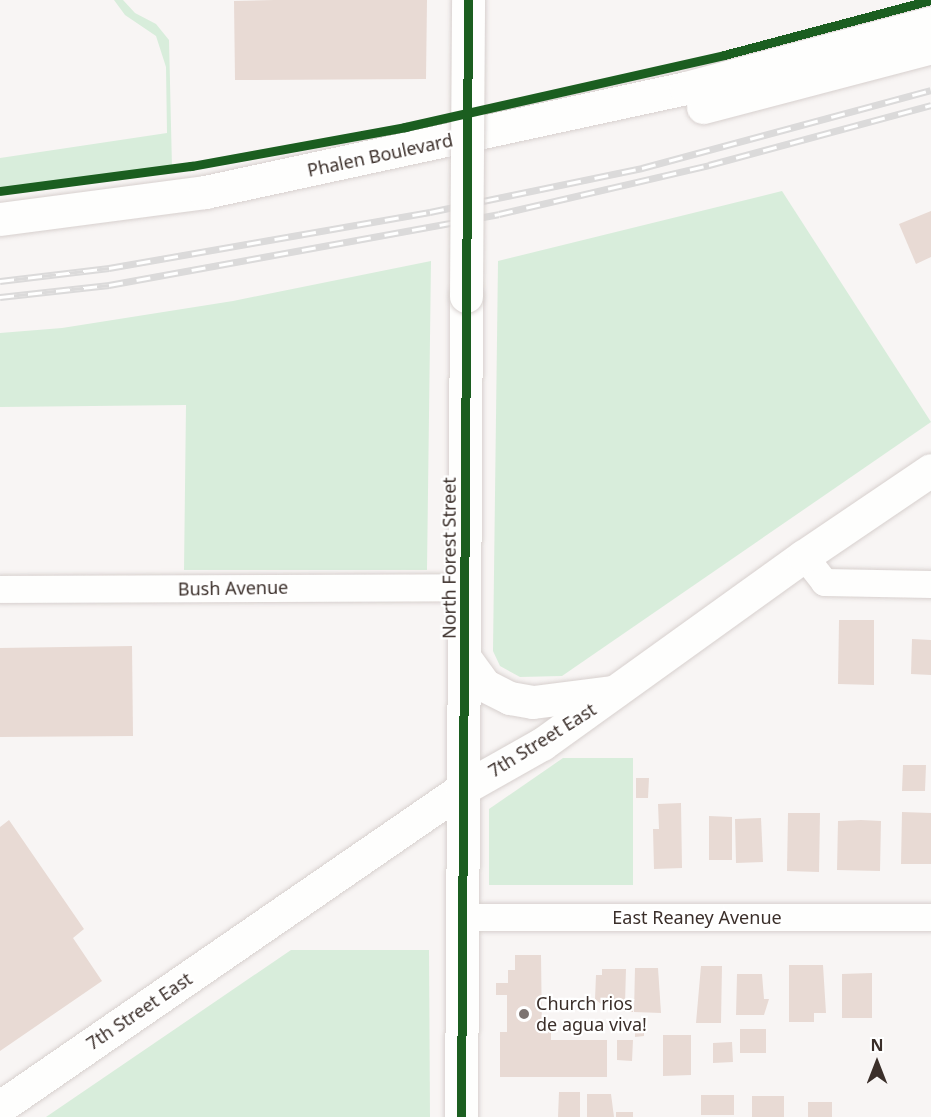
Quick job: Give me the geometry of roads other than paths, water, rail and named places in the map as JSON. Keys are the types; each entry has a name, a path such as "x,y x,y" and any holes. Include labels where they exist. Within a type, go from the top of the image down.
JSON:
{"street":[{"name":"North Forest Street","path":"461,1117 468,0"},
{"name":"Phalen Boulevard","path":"0,219 205,192 686,88 931,23"},
{"name":"Phalen Boulevard","path":"0,241 173,219 357,183 692,109 931,47"},
{"name":"7th Street East","path":"0,1107 462,789 542,744 804,556 931,470"},
{"path":"804,556 824,582 931,584"},
{"name":"Bush Avenue","path":"0,589 465,587"},
{"path":"464,657 484,685 510,698 533,702 618,691"},
{"name":"East Reaney Avenue","path":"463,917 931,917"}],"railway":[{"path":"0,281 109,268 430,212 642,168 931,90"},
{"path":"0,297 109,285 499,214 709,165 931,105"}],"place":[{"name":"Church rios de agua viva!","path":"524,1014"}]}
